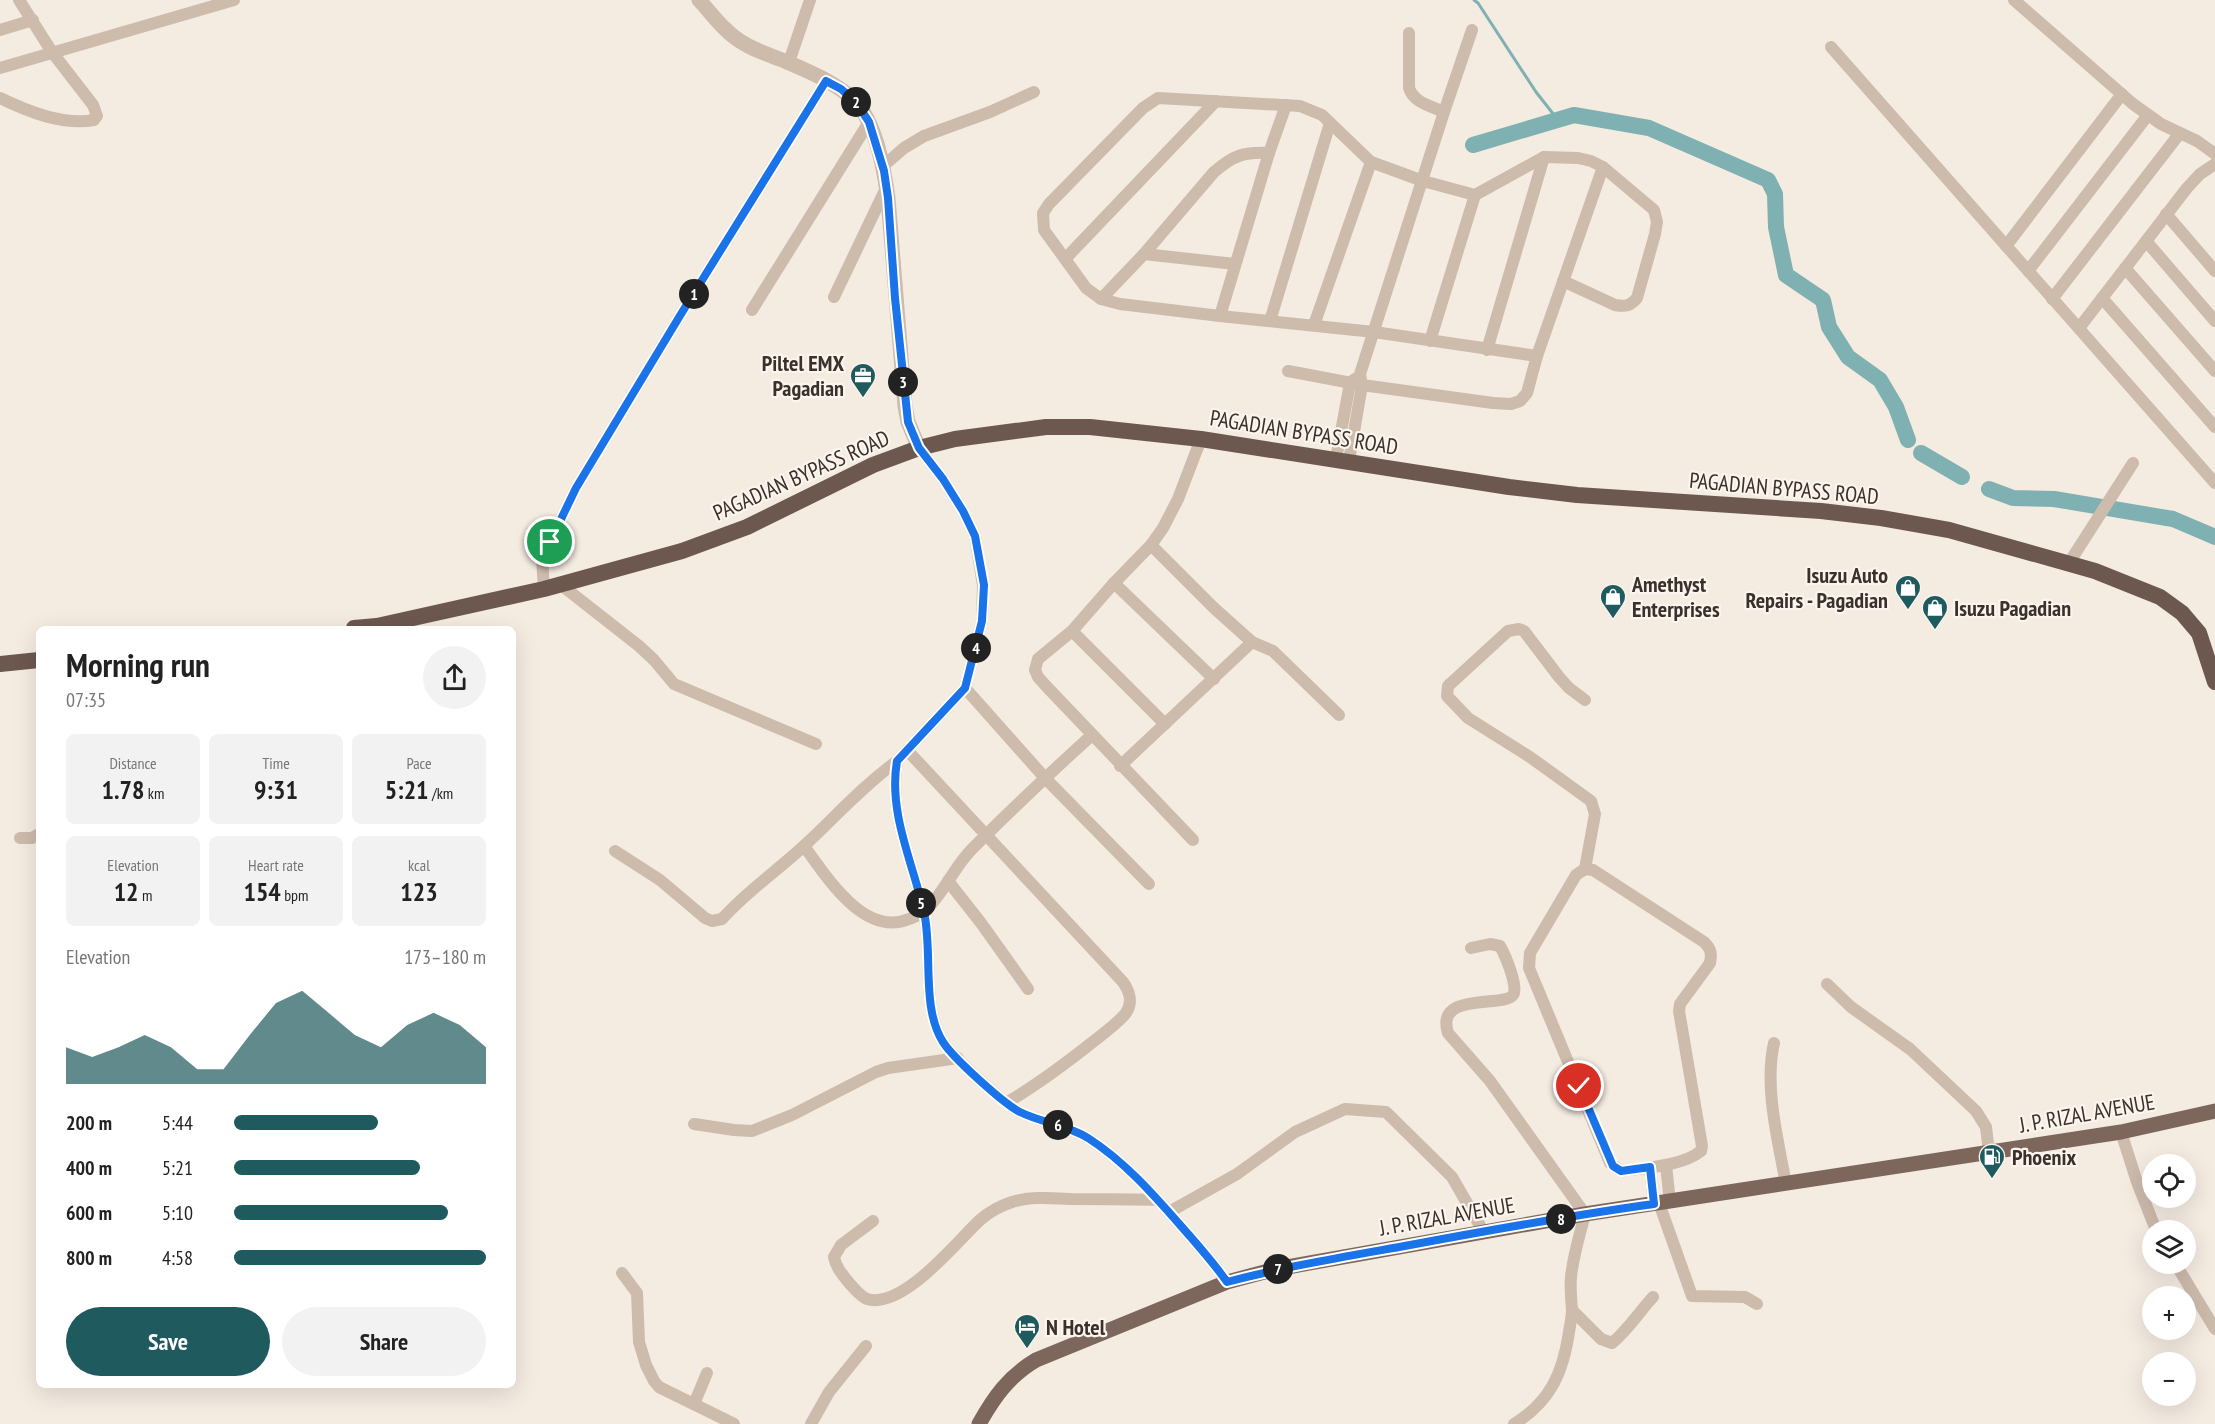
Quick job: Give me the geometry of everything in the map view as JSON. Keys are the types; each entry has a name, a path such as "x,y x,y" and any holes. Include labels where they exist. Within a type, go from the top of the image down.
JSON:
{"highway":[{"name":"PAGADIAN BYPASS ROAD","path":"382,626 552,587 682,551 747,527 873,465 919,448 956,439 1046,428 1090,426 1201,439 1509,488 1821,511 1881,518 1949,530 2095,571 2160,597 2182,613 2199,633 2215,682"},
{"path":"0,664 36,660"}],"main road":[{"name":"J. P. RIZAL AVENUE","path":"979,1424 994,1398 1007,1382 1022,1368 1036,1360 1227,1282 1276,1269 1585,1214 2121,1132 2215,1111"}],"street":[{"path":"0,98 59,119 86,122 94,120 97,116 93,105 52,52 19,0"},
{"path":"3,64 180,17 234,0"},
{"path":"615,851 660,880 705,918 717,921 722,919 751,889 804,846 879,775 897,761 965,688 982,621 984,585 975,536 943,479 919,448 908,422 886,188 869,122 856,102 841,89 789,62 738,40 699,0"},
{"path":"789,62 810,0"},
{"path":"2014,0 2148,115 2215,154"},
{"path":"0,30 33,20"},
{"path":"1342,460 1358,381 1443,112 1472,30"},
{"path":"1409,33 1409,88 1412,96 1443,112"},
{"path":"1831,47 2215,483"},
{"path":"816,744 674,684 639,646 552,587 542,558 576,488 826,81"},
{"path":"882,166 904,147 924,136 990,112 1034,92"},
{"path":"2006,246 2122,94"},
{"path":"1537,356 1374,332 1220,316 1101,299 1086,288 1044,230 1043,213 1049,204 1150,102 1158,98 1286,105 1322,114 1371,162 1423,181 1475,195 1544,157 1578,158 1592,161 1603,167 1654,210 1657,222 1655,234 1637,298 1631,305 1624,307 1615,305 1563,281"},
{"path":"1066,258 1216,101"},
{"path":"1220,316 1269,153 1286,105"},
{"path":"2028,271 2148,115"},
{"path":"752,310 869,122"},
{"path":"1270,321 1330,123"},
{"path":"2052,299 2180,133"},
{"path":"1101,299 1144,254 1214,172 1239,154 1269,153"},
{"path":"1487,350 1544,157"},
{"path":"1314,325 1371,162"},
{"path":"2079,328 2166,214 2200,174 2215,164"},
{"path":"1288,371 1493,403 1511,404 1520,401 1527,393 1537,356 1603,167"},
{"path":"834,297 886,188"},
{"path":"1430,341 1475,195"},
{"path":"2166,214 2215,271"},
{"path":"2146,241 2215,321"},
{"path":"1144,254 1235,264"},
{"path":"2125,268 2215,371"},
{"path":"2102,298 2215,427"},
{"path":"1193,840 1120,766 1038,677 1035,670 1038,659 1072,631 1151,545 1178,499 1201,439"},
{"path":"2069,563 2133,464"},
{"path":"1151,545 1214,608 1252,642 1273,651 1339,715"},
{"path":"1114,583 1214,678"},
{"path":"1585,700 1569,688 1524,631 1519,629 1508,631 1446,690 1454,706 1468,718 1530,757 1591,801 1595,814 1586,869"},
{"path":"1072,631 1165,724"},
{"path":"1120,766 1252,642"},
{"path":"965,688 1045,778 1149,884"},
{"path":"804,846 838,892 851,904 869,916 885,921 903,922 924,913 970,850 1092,735"},
{"path":"907,750 987,834 1129,992 1130,1002 1126,1013 1053,1073 1006,1103"},
{"path":"897,761 894,776 895,797 924,913 928,938 932,1012 944,1042 1006,1103 1020,1112 1086,1136 1102,1148 1158,1200 1212,1260 1227,1282"},
{"path":"20,838 36,836"},
{"path":"1586,869 1593,870 1704,942 1710,948 1712,955 1710,963 1680,1004 1679,1011 1701,1151 1692,1157 1666,1165 1621,1171 1610,1163 1529,968 1530,953 1576,875 1586,869"},
{"path":"948,882 981,923 1028,989"},
{"path":"1471,948 1490,944 1500,946 1505,954 1515,991 1506,999 1475,1002 1451,1011 1445,1024 1448,1033 1490,1081 1585,1214 1572,1266 1570,1300 1572,1310 1564,1361 1545,1398 1514,1424"},
{"path":"1827,984 1851,1007 1910,1049 1976,1111 1986,1128 1989,1152"},
{"path":"1774,1043 1771,1084 1785,1184"},
{"path":"694,1124 734,1131 752,1131 792,1115 876,1072 888,1068 958,1058"},
{"path":"1169,1212 1237,1174 1295,1132 1345,1109 1366,1110 1386,1112 1452,1177 1483,1231"},
{"path":"2121,1132 2136,1182 2152,1220"},
{"path":"1661,1203 1666,1165"},
{"path":"1650,1167 1692,1296 1745,1297 1758,1304"},
{"path":"873,1221 841,1245 834,1257 837,1267 855,1290 865,1298 871,1299 890,1297 902,1291 954,1249 980,1220 996,1209 1013,1202 1052,1198 1158,1200"},
{"path":"622,1273 637,1293 638,1333 643,1358 654,1381 659,1387 732,1423"},
{"path":"2182,1274 2215,1329"},
{"path":"1572,1310 1601,1339 1612,1343 1622,1335 1638,1312 1653,1297"},
{"path":"811,1424 829,1392 866,1346"},
{"path":"694,1404 708,1373"}],"waterway":[{"path":"1474,0 1536,92 1558,120"},
{"path":"1473,145 1574,115 1649,128 1768,180 1775,194 1776,227 1786,275 1823,300 1829,327 1848,357 1880,380 1896,407 1908,440"},
{"path":"1921,453 1962,477"},
{"path":"1989,489 2013,498 2054,499 2173,519 2215,537"}],"place":[{"name":"Piltel EMX Pagadian","path":"863,399"},
{"name":"Isuzu Auto Repairs - Pagadian","path":"1908,611"},
{"name":"Amethyst Enterprises","path":"1613,620"},
{"name":"Isuzu Pagadian","path":"1935,631"},
{"name":"Phoenix","path":"1992,1180"},
{"name":"N Hotel","path":"1027,1350"}],"route":[{"path":"550,542 576,488 826,81 841,89 856,102 869,122 884,171 888,198 895,298 908,422 919,448 943,479 975,536 984,585 982,621 965,688 897,761 894,776 895,797 902,830 924,913 928,938 932,1012 944,1042 1006,1103 1031,1117 1086,1136 1102,1148 1158,1200 1212,1260 1227,1282 1276,1269 1483,1231 1654,1204 1650,1167 1621,1171 1610,1163 1579,1086"}]}
